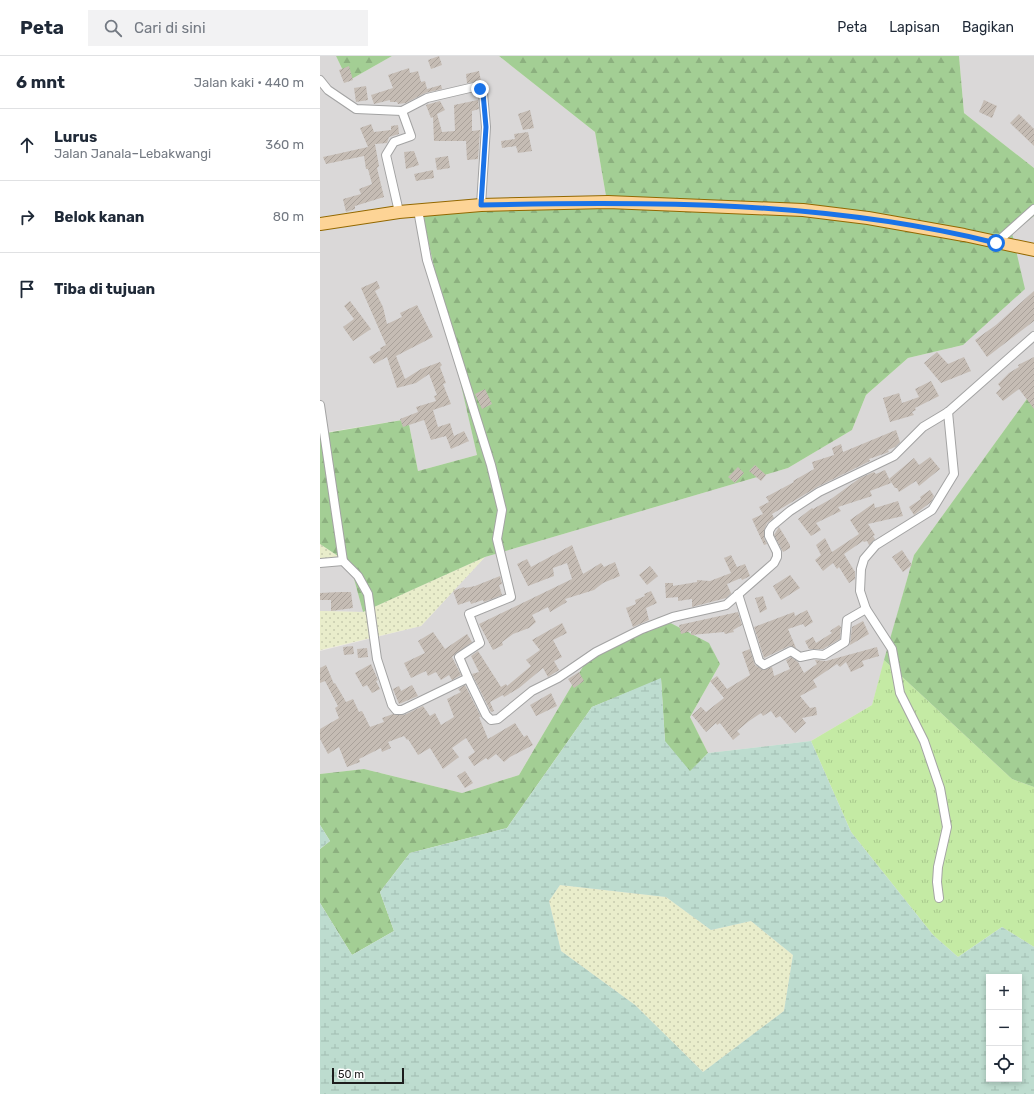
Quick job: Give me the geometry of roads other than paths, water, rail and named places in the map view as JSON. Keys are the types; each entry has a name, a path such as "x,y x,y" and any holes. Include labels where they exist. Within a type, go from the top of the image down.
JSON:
{"main road":[{"path":"320,224 400,212 481,205 608,202 803,210 868,218 964,235 1034,250"}],"street":[{"path":"320,80 328,90 356,109 402,111 427,98 474,87 480,89 483,93 486,127 481,205"},
{"path":"400,212 386,155 394,142 411,136 402,111"},
{"path":"996,243 1034,209"},
{"path":"418,210 427,260 491,465 502,510 497,539 511,597 469,614 480,644 459,657 486,715 491,720 498,719 532,691 558,678 596,652 642,629 673,617 726,605 774,563 777,552 769,536 769,531 778,521 819,492 894,456 923,427 948,412 1034,336"},
{"path":"320,405 343,561 358,576 368,594 377,659 392,705 396,710 402,710 468,678"},
{"path":"939,898 937,882 938,867 947,827 940,788 924,741 900,693 892,649 866,609 860,590 861,569 864,560 876,545 932,510 954,474 948,412"},
{"path":"320,563 343,561"},
{"path":"738,594 759,661 764,665 791,651 800,657 814,654 824,655 845,642 847,620 866,609"}]}
